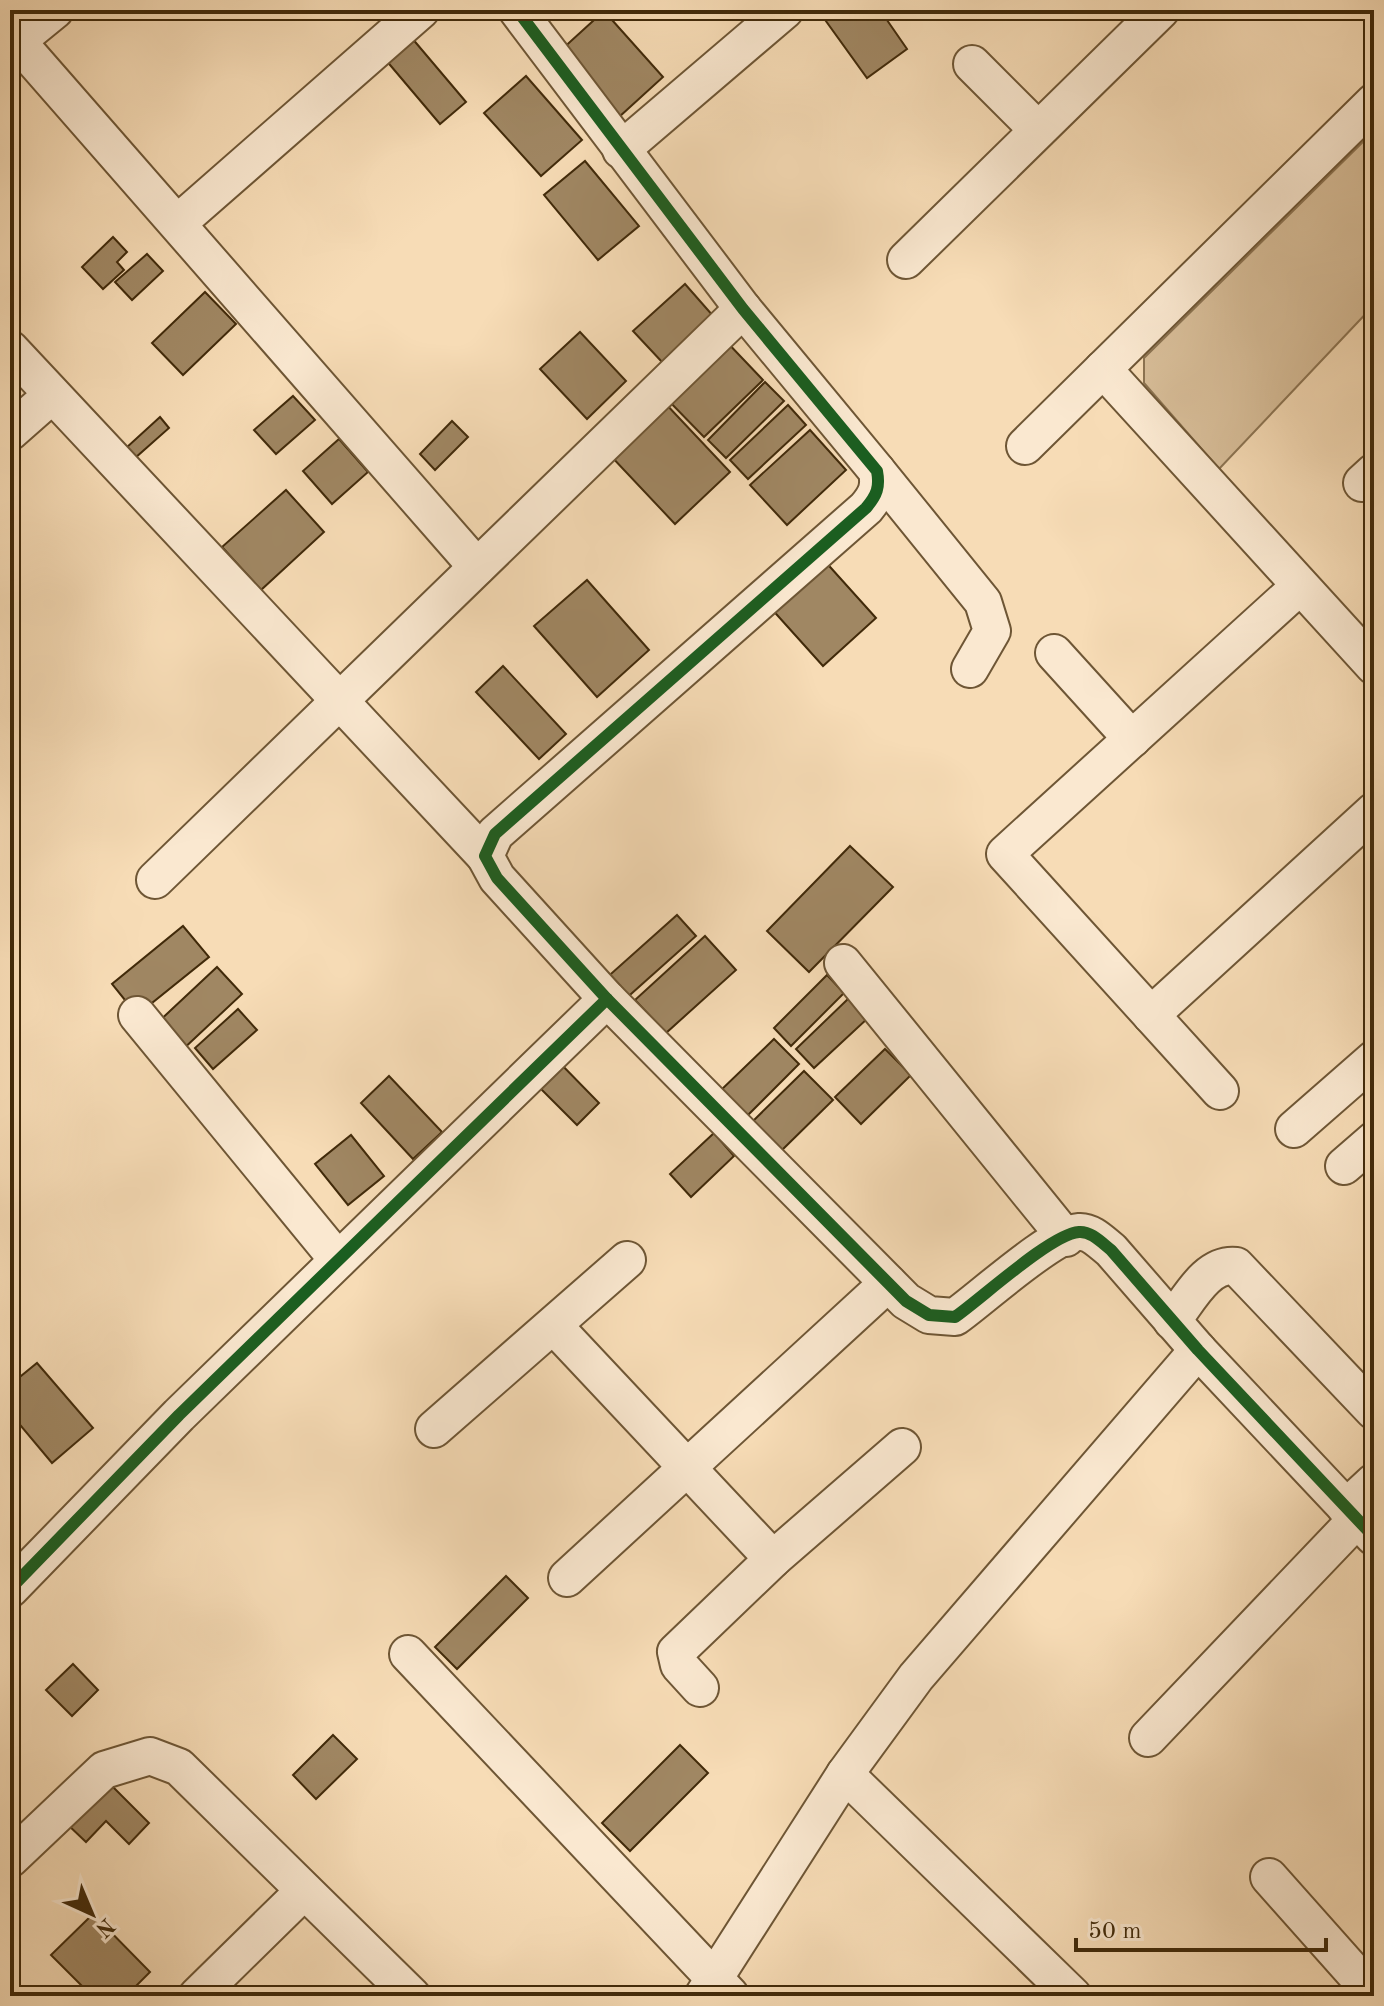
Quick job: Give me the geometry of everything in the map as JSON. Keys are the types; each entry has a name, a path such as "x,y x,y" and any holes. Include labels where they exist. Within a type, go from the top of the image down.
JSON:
{"street":[{"path":"55,10 14,37 179,222 477,567"},
{"path":"179,222 421,10"},
{"path":"517,10 743,309 983,602 992,631 970,669"},
{"path":"621,150 785,10"},
{"path":"906,260 1161,10"},
{"path":"972,64 1038,130"},
{"path":"1025,446 1374,102"},
{"path":"155,880 743,309"},
{"path":"10,349 341,698 485,856 497,878 607,999 906,1301 929,1315 955,1317 1049,1245 1078,1232 1094,1236 1111,1250 1198,1350 1359,1522"},
{"path":"1103,369 1374,666"},
{"path":"10,432 52,395"},
{"path":"485,856 495,834 866,508 877,495 877,471"},
{"path":"1220,1091 1005,854 1300,586"},
{"path":"1054,653 1132,739"},
{"path":"1151,1015 1374,811"},
{"path":"843,963 1066,1238"},
{"path":"10,1589 179,1415 607,999"},
{"path":"137,1015 338,1260"},
{"path":"1294,1129 1374,1059"},
{"path":"1344,1166 1374,1140"},
{"path":"434,1429 555,1327 627,1260"},
{"path":"1172,1321 1212,1271 1224,1265 1236,1266 1374,1411"},
{"path":"567,1578 888,1283"},
{"path":"555,1327 773,1559"},
{"path":"408,1654 716,1991 845,1774 916,1677 1198,1350"},
{"path":"700,1688 679,1665 676,1652 773,1559 902,1447"},
{"path":"1148,1738 1359,1522 1374,1482"},
{"path":"10,1859 104,1770 150,1756 179,1767 412,1996"},
{"path":"845,1774 1073,1996"},
{"path":"1269,1877 1374,1995"},
{"path":"197,1996 304,1891"}],"shaded area":[{"path":"1374,131 1374,305 1219,469 1144,383 1144,358"}],"building":[{"path":"818,10 880,10 907,49 867,78"},
{"path":"604,11 663,77 619,117 560,51"},
{"path":"411,37 466,102 440,124 385,59"},
{"path":"526,76 582,140 541,176 484,113"},
{"path":"585,161 639,226 598,260 544,195"},
{"path":"113,237 127,252 117,262 124,270 103,289 82,267"},
{"path":"147,254 163,271 132,300 115,282"},
{"path":"685,284 714,317 663,363 633,331"},
{"path":"205,292 236,324 183,375 152,343"},
{"path":"580,332 626,381 587,419 540,369"},
{"path":"723,338 763,380 704,437 664,396"},
{"path":"765,382 784,401 726,458 708,440"},
{"path":"293,396 315,420 276,454 254,430"},
{"path":"664,402 730,472 675,524 609,454"},
{"path":"788,405 806,425 748,479 730,460"},
{"path":"160,417 169,428 135,458 126,448"},
{"path":"452,421 468,437 435,470 420,454"},
{"path":"810,430 846,470 787,525 750,485"},
{"path":"339,439 368,472 332,504 303,471"},
{"path":"286,490 324,532 261,590 222,547"},
{"path":"822,558 876,618 823,666 769,606"},
{"path":"587,580 649,650 597,697 534,626"},
{"path":"503,666 566,734 539,759 476,692"},
{"path":"850,846 893,887 809,972 767,931"},
{"path":"677,915 696,936 622,1002 603,981"},
{"path":"183,926 209,957 137,1015 112,984"},
{"path":"705,936 736,970 666,1033 635,1000"},
{"path":"217,967 242,994 180,1052 155,1025"},
{"path":"827,975 844,993 791,1046 774,1028"},
{"path":"849,998 868,1018 814,1068 796,1049"},
{"path":"238,1009 257,1030 213,1069 195,1048"},
{"path":"774,1039 799,1064 745,1118 719,1092"},
{"path":"885,1049 911,1075 861,1124 835,1097"},
{"path":"555,1058 599,1103 577,1125 533,1081"},
{"path":"804,1071 833,1100 779,1153 750,1124"},
{"path":"389,1076 442,1132 413,1159 361,1103"},
{"path":"714,1133 734,1156 691,1197 670,1174"},
{"path":"351,1135 384,1176 348,1205 315,1164"},
{"path":"37,1363 93,1428 52,1463 10,1413 10,1385"},
{"path":"506,1576 528,1598 457,1669 435,1647"},
{"path":"73,1664 98,1690 72,1716 46,1690"},
{"path":"333,1735 357,1759 316,1799 293,1775"},
{"path":"680,1745 708,1773 630,1851 602,1823"},
{"path":"107,1781 149,1823 129,1844 106,1821 86,1842 66,1823"},
{"path":"93,1914 150,1972 126,1996 92,1996 51,1955"}],"cycle path":[{"path":"517,10 743,309 877,471 878,486 866,508 495,834 485,856 497,878 607,999 906,1301 929,1315 955,1317 1051,1244 1079,1232 1092,1235 1111,1250 1198,1350 1374,1537"},
{"path":"10,1589 179,1415 607,999"}]}
